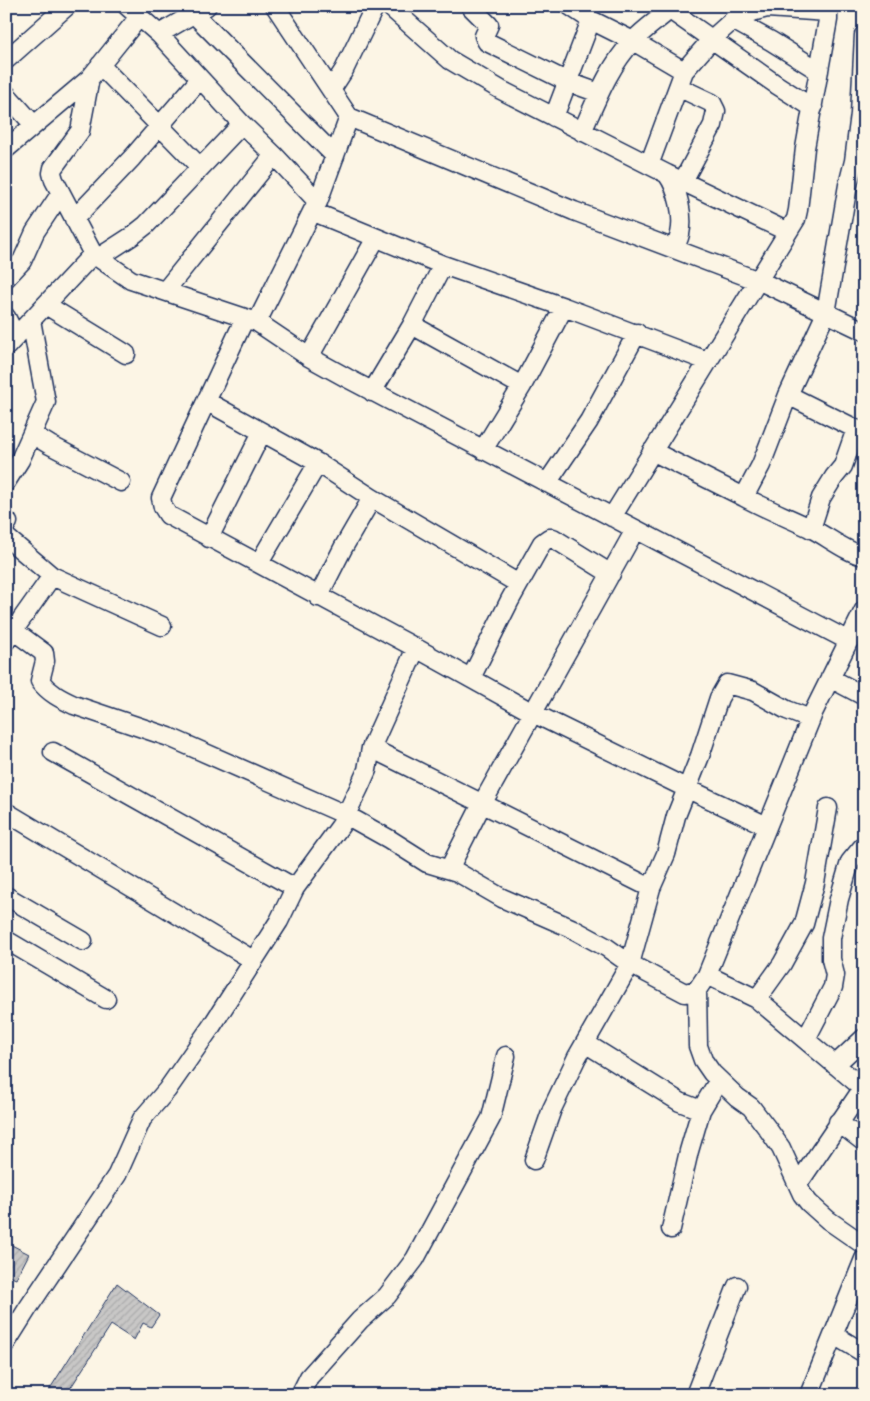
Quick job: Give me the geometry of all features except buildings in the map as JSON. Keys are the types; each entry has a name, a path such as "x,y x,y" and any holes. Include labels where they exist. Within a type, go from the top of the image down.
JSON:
{"street":[{"path":"6,60 67,6"},
{"path":"274,6 349,117 574,211 757,280 864,331"},
{"path":"331,90 344,70 375,6"},
{"path":"389,6 450,60 501,90 582,132 788,232"},
{"path":"470,6 489,25 484,36 488,42 568,82 599,94"},
{"path":"582,132 599,94 620,57 633,40 672,8 712,39 813,108"},
{"path":"612,517 796,219 805,148 828,9 767,8 748,13 733,20 712,39 681,79 649,165"},
{"path":"159,34 192,11 335,156"},
{"path":"6,149 95,72 133,12 159,34 242,124 274,155 316,207 376,238 442,265 637,333 707,361"},
{"path":"554,117 568,82 583,12 633,40 712,103 716,111 713,125 683,181"},
{"path":"733,20 819,71"},
{"path":"744,497 761,464 788,395 826,313 848,185 859,163 864,35"},
{"path":"95,72 159,127 200,167"},
{"path":"95,72 80,131 53,168 52,173 95,256 131,280 251,320 309,357 372,392 849,641"},
{"path":"74,218 104,189 200,79"},
{"path":"6,94 34,125"},
{"path":"349,117 316,207 206,401 161,498 163,507 168,515 209,538 259,563 533,713 767,826"},
{"path":"11,342 95,256 132,236 146,225 242,124"},
{"path":"165,291 274,155"},
{"path":"667,174 672,183 681,217 680,235 675,249"},
{"path":"6,278 22,260 35,232 61,193"},
{"path":"309,357 376,238"},
{"path":"372,392 412,325 442,265"},
{"path":"46,305 126,354"},
{"path":"483,450 522,386 564,307"},
{"path":"6,317 11,342"},
{"path":"6,482 20,460 46,402 31,320"},
{"path":"412,325 522,386"},
{"path":"547,483 589,422 637,333"},
{"path":"788,395 860,431 843,466 822,498 811,528"},
{"path":"206,401 318,463 372,498 519,584"},
{"path":"209,538 262,432"},
{"path":"32,434 122,482"},
{"path":"652,451 774,513 811,528 854,554 864,556"},
{"path":"259,563 318,463"},
{"path":"318,597 372,498"},
{"path":"6,521 8,522 6,525"},
{"path":"448,869 482,804 636,530"},
{"path":"6,537 52,576 162,626"},
{"path":"471,678 542,543 549,538 553,538 611,574"},
{"path":"52,576 9,632 44,653 45,661 40,681 48,690 60,698 74,705 168,737 346,815 428,863 457,872 502,898 572,928 606,947 630,964 677,990 685,993 696,990"},
{"path":"864,610 812,716 707,975 696,990 698,1046 703,1060 712,1073 737,1097 751,1107 768,1128 781,1148 802,1194 809,1203 828,1220 864,1245"},
{"path":"6,1342 117,1175 142,1119 167,1090 211,1027 279,921 295,888 341,825 367,770 371,748 416,648"},
{"path":"830,678 864,696"},
{"path":"534,1160 552,1109 585,1043 630,964 651,888 666,854 676,816 688,789 719,698 726,684 753,691 787,710 810,719 812,716"},
{"path":"371,748 651,888"},
{"path":"53,752 295,888"},
{"path":"757,999 782,964 804,924 815,882 828,808"},
{"path":"6,812 253,960"},
{"path":"806,1039 833,987 835,975 831,960 831,938 839,898 850,862 864,845"},
{"path":"6,896 83,941"},
{"path":"6,940 106,999"},
{"path":"707,975 757,999 863,1088 838,1122 798,1184"},
{"path":"835,1064 864,1038"},
{"path":"585,1043 680,1102 701,1110"},
{"path":"300,1395 309,1377 360,1320 387,1296 415,1259 490,1118 506,1056"},
{"path":"671,1229 689,1151 701,1110 719,1080"},
{"path":"838,1122 864,1142"},
{"path":"809,1395 864,1259"},
{"path":"695,1395 737,1286"},
{"path":"834,1335 864,1353"}]}
